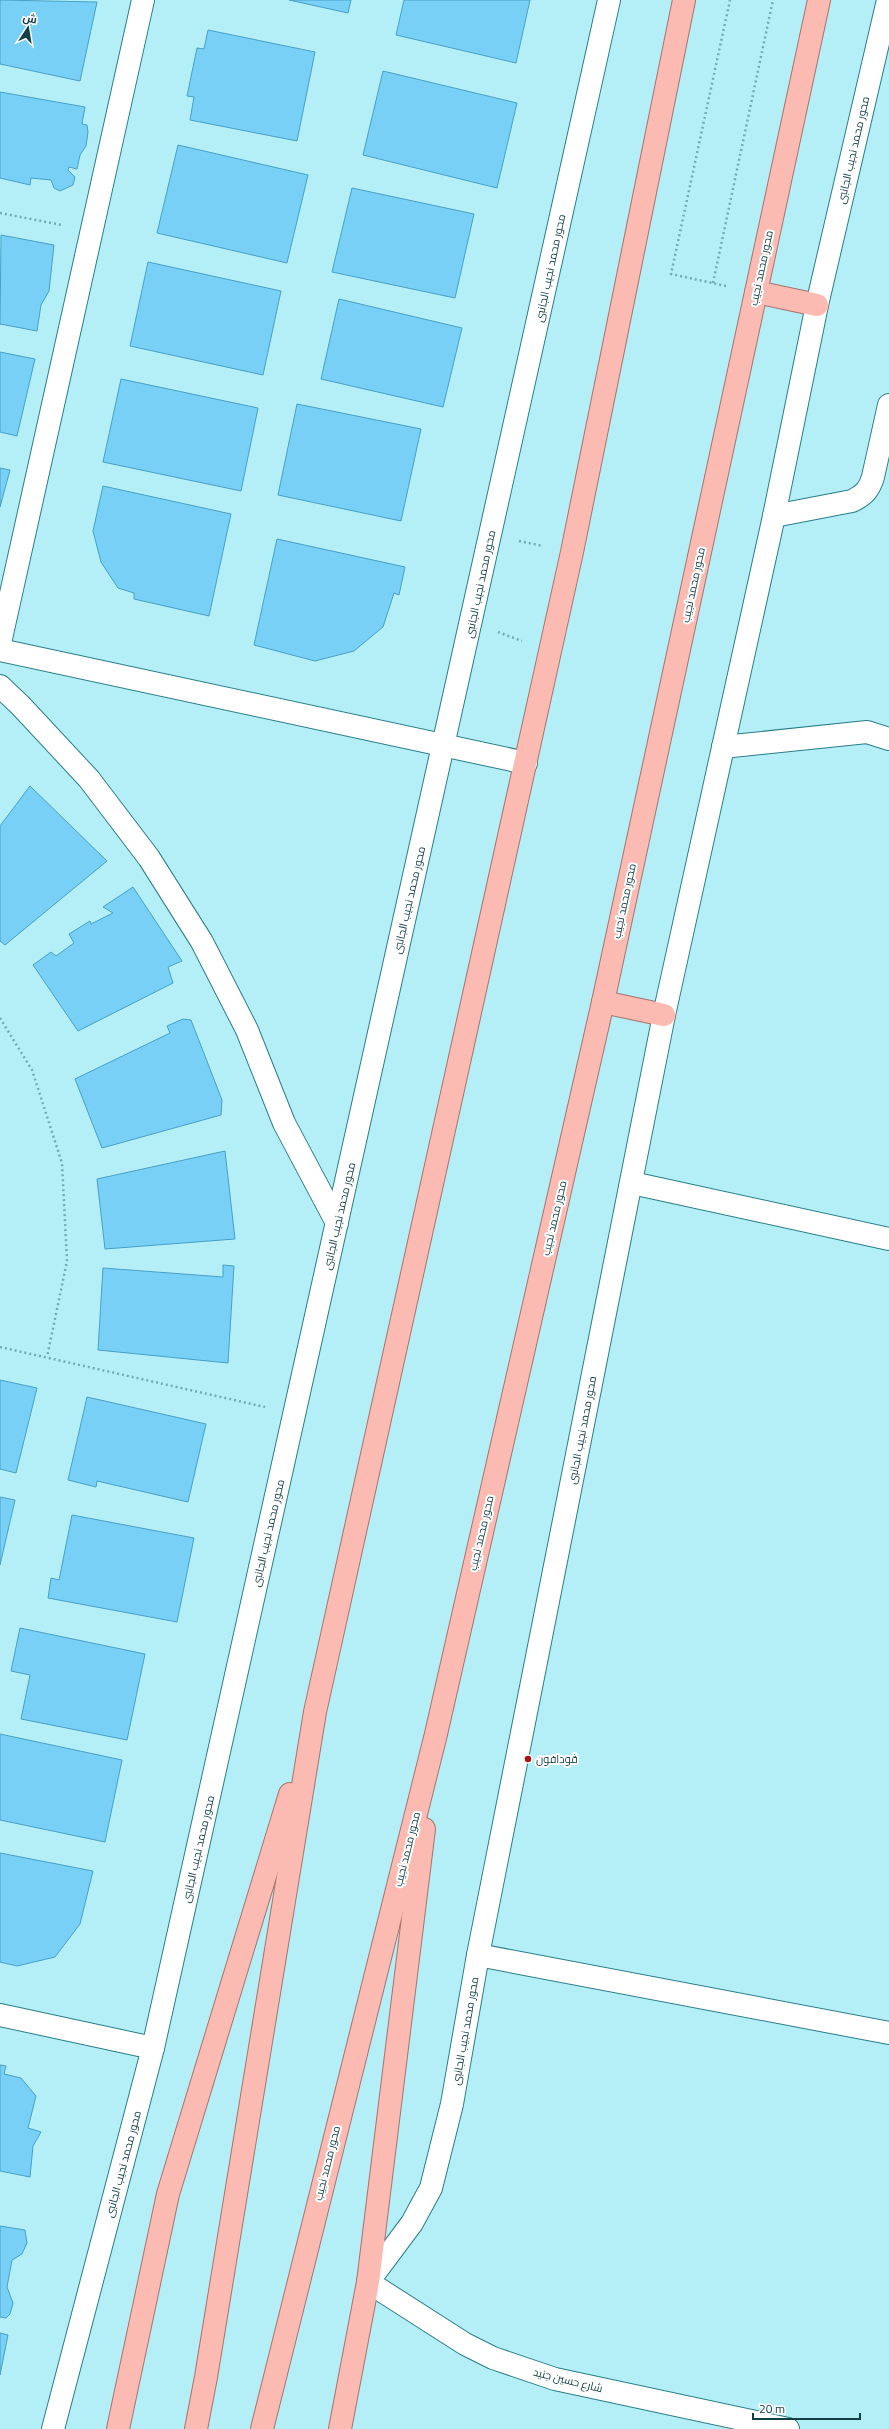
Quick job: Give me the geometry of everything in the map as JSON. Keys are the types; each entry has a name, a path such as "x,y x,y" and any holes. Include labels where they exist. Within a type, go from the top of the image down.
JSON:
{"main road":[{"path":"196,2429 208,2369 315,1712 572,552 684,0"},
{"name":"محور محمد نجيب","path":"262,2429 436,1734 603,1002 819,0"},
{"path":"756,292 817,305"},
{"path":"603,1002 664,1015"},
{"path":"118,2429 168,2194 315,1712"},
{"path":"340,2429 368,2282 436,1734"}],"street":[{"path":"0,643 143,0"},
{"name":"محور محمد نجيب الجانبى","path":"53,2429 153,2048 472,621 609,0"},
{"name":"محور محمد نجيب الجانبى","path":"368,2282 412,2222 430,2188 452,2104 478,1955 664,1015 774,516 817,305 888,0"},
{"path":"774,516 852,500 863,496 870,488 874,477 889,405"},
{"path":"0,650 526,763"},
{"path":"0,686 22,706 89,779 149,858 202,942 247,1030 284,1123 337,1223"},
{"path":"723,747 867,732 889,738"},
{"path":"632,1182 889,1239"},
{"path":"478,1955 889,2033"},
{"path":"0,2015 153,2048"},
{"name":"شارع حسين جنيد","path":"368,2282 465,2344 493,2358 555,2379 788,2429"}],"path":[{"path":"730,0 671,274 756,292"},
{"path":"713,283 773,0"},
{"path":"0,213 92,231"},
{"path":"491,535 572,552"},
{"path":"472,621 550,651"},
{"path":"0,1018 32,1070 62,1163 67,1261 47,1357"},
{"path":"0,1346 295,1414"}],"building":[{"path":"0,0 97,2 80,81 0,64"},
{"path":"289,0 351,0 348,13"},
{"path":"404,0 530,0 516,63 396,35"},
{"path":"208,30 315,52 297,141 190,120 194,97 187,96 197,48 204,49"},
{"path":"383,71 517,103 497,188 363,155"},
{"path":"0,92 85,107 82,124 87,125 88,132 86,146 80,155 77,169 69,167 68,170 75,177 73,185 60,191 54,188 51,180 31,178 30,185 0,178"},
{"path":"178,145 308,175 287,263 157,233"},
{"path":"352,188 474,214 455,298 332,272"},
{"path":"1,235 54,245 49,291 41,305 37,331 0,324"},
{"path":"148,262 281,291 263,375 130,346"},
{"path":"339,299 462,328 443,407 321,379"},
{"path":"0,352 35,359 17,436 0,432"},
{"path":"121,379 258,408 241,491 103,462"},
{"path":"297,404 421,429 401,521 278,495"},
{"path":"0,468 10,470 0,507"},
{"path":"103,486 231,514 209,616 134,599 134,593 118,588 101,562 93,531"},
{"path":"277,539 405,567 399,595 394,593 383,627 354,651 315,661 254,645"},
{"path":"30,786 107,861 5,945 0,941 0,826"},
{"path":"133,887 182,961 168,967 173,983 78,1031 33,965 51,952 56,956 74,943 69,934 90,921 91,924 113,913 103,907"},
{"path":"183,1019 191,1020 222,1100 221,1115 102,1148 75,1079 170,1033 167,1026"},
{"path":"225,1151 235,1239 105,1249 97,1179"},
{"path":"223,1265 234,1266 228,1363 98,1350 103,1268 223,1277"},
{"path":"0,1380 37,1388 16,1473 0,1469"},
{"path":"87,1397 206,1424 188,1502 97,1481 96,1487 68,1480"},
{"path":"0,1497 15,1500 0,1565"},
{"path":"72,1515 194,1538 177,1622 48,1598 51,1578 59,1580"},
{"path":"20,1628 145,1654 127,1740 21,1719 30,1675 11,1671"},
{"path":"0,1734 122,1760 105,1842 0,1820"},
{"path":"0,1853 93,1871 80,1924 55,1957 17,1966 0,1962"},
{"path":"0,2065 6,2066 4,2074 21,2078 36,2096 28,2128 41,2132 33,2146 30,2177 0,2171"},
{"path":"0,2226 25,2230 27,2243 22,2254 12,2260 7,2287 13,2303 10,2314 6,2318 0,2317"},
{"path":"0,2333 8,2335 0,2375"}],"place":[{"name":"ڤودافون","path":"528,1759"}]}
